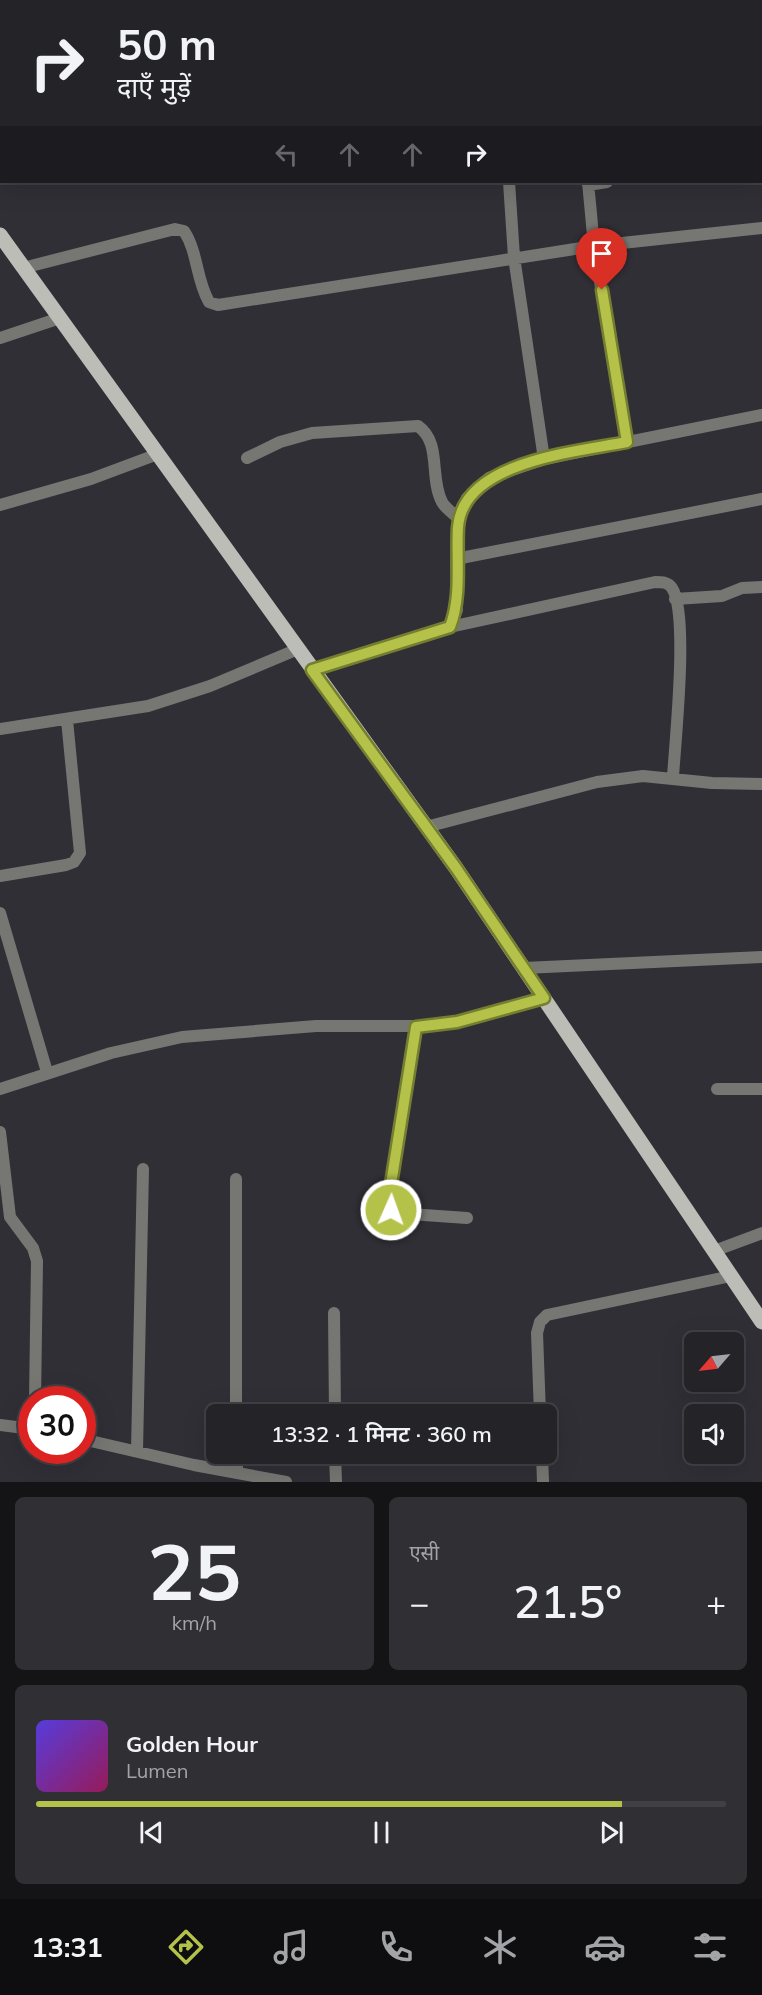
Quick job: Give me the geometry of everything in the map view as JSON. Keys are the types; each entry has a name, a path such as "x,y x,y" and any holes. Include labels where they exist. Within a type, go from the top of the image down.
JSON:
{"main road":[{"path":"0,235 426,827 524,968 762,1322"}],"street":[{"path":"509,183 514,257 544,459"},
{"path":"588,183 594,246 627,442"},
{"path":"24,267 176,229 184,231 190,239 203,292 208,302 218,305 514,257 762,228"},
{"path":"0,338 60,318"},
{"path":"450,627 456,610 459,519 467,498 489,478 544,459 762,415"},
{"path":"247,458 280,442 312,433 418,426 427,432 432,444 436,486 443,504 459,519"},
{"path":"0,505 91,479 158,454"},
{"path":"456,559 762,499"},
{"path":"312,670 450,627 655,582 666,583 672,589 675,598 680,634 680,678 673,777"},
{"path":"675,598 722,596 742,588 762,587"},
{"path":"0,729 148,706 210,686 298,649"},
{"path":"0,876 66,865 74,862 80,854 67,720"},
{"path":"426,827 597,782 643,776 673,777 712,783 762,784"},
{"path":"0,914 47,1072"},
{"path":"524,968 762,957"},
{"path":"0,1089 111,1053 182,1037 316,1026 416,1027 457,1022 544,998"},
{"path":"416,1027 388,1203 395,1213 467,1218"},
{"path":"717,1089 762,1089"},
{"path":"0,1132 10,1217 33,1248 37,1261 35,1386"},
{"path":"137,1451 143,1169"},
{"path":"236,1179 237,1404"},
{"path":"714,1251 762,1233"},
{"path":"540,1404 537,1333 540,1322 547,1315 731,1276"},
{"path":"334,1313 335,1404"},
{"path":"0,1425 18,1427"},
{"path":"96,1441 286,1482"},
{"path":"237,1464 237,1473"},
{"path":"335,1464 336,1482"},
{"path":"542,1464 543,1482"}],"route":[{"path":"391,1210 388,1203 416,1027 476,1018 544,998 456,868 312,670 450,627 456,610 459,519 467,498 489,478 544,459 627,442 602,290"}]}
